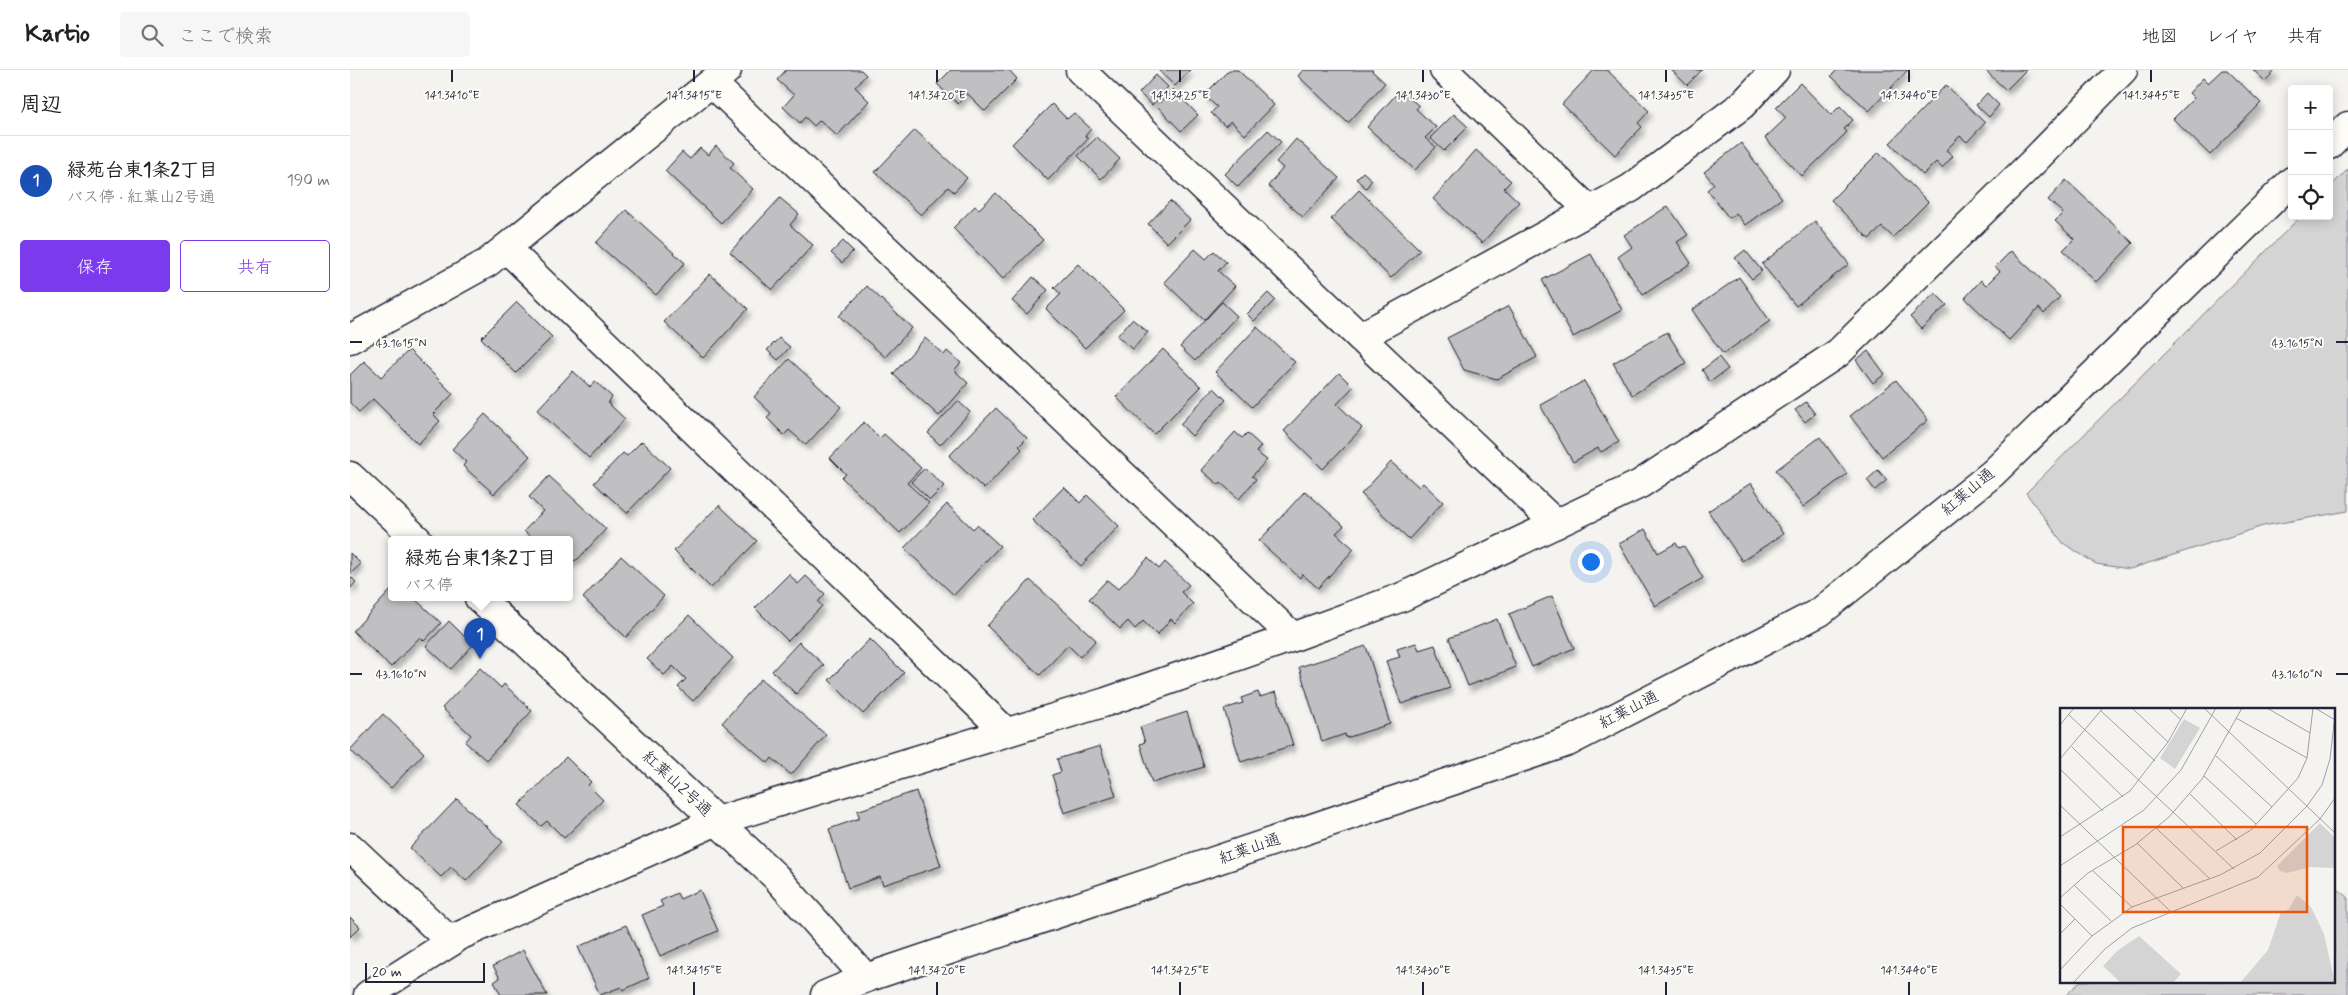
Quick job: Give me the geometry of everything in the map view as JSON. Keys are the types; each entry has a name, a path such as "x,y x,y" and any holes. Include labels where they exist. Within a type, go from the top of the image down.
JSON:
{"street":[{"path":"1080,70 1556,524"},
{"path":"1444,70 1590,211"},
{"path":"1360,337 1631,188 1742,105 1775,70"},
{"path":"368,995 451,942 450,940 717,821 1106,702 1293,637 1402,597 1640,484 1838,353 2033,162 2123,70"},
{"path":"350,339 487,263 720,76 1293,637"},
{"path":"2333,141 2348,126"},
{"name":"紅葉山通","path":"825,995 866,978 1568,742 1820,612 1993,473 2288,185"},
{"path":"506,248 1006,732"},
{"path":"350,476 414,536"},
{"name":"紅葉山2号通","path":"482,601 775,876 866,978"},
{"path":"350,847 451,942"}],"shaded area":[{"path":"2348,169 2348,511 2263,526 2130,569 2096,564 2063,543 2026,493 2297,220 2333,220 2333,184"},
{"path":"2336,888 2348,897 2348,995 2066,995 2080,982 2336,982"}],"building":[{"path":"786,70 861,70 866,75 855,87 869,101 837,136 820,120 814,126 805,117 800,123 783,107 794,95 777,80"},
{"path":"951,70 1009,70 1017,79 985,111 967,93 958,104 937,84"},
{"path":"1158,70 1190,70 1175,86"},
{"path":"1229,70 1238,70 1274,105 1245,135 1231,121 1225,126 1211,113 1217,107 1204,95"},
{"path":"1303,70 1373,70 1385,83 1348,123 1298,76"},
{"path":"1594,70 1607,70 1649,111 1638,123 1642,127 1615,155 1562,104"},
{"path":"1671,70 1702,70 1687,85"},
{"path":"1837,70 1908,70 1869,111 1831,76"},
{"path":"1985,70 2026,70 2006,90"},
{"path":"2222,70 2227,70 2261,103 2210,155 2173,119 2194,98 2189,93 2203,78 2208,83"},
{"path":"2253,70 2276,70 2265,81"},
{"path":"1156,75 1168,87 1152,105 1139,93"},
{"path":"1800,83 1831,115 1840,106 1853,120 1844,129 1847,132 1802,176 1765,138 1786,118 1776,107"},
{"path":"1946,85 1985,123 1967,142 1960,136 1946,150 1953,156 1942,168 1936,162 1923,175 1890,143"},
{"path":"1173,89 1198,115 1181,131 1157,106"},
{"path":"1400,90 1419,106 1416,109 1436,127 1425,138 1436,147 1415,170 1367,127"},
{"path":"1987,93 1999,105 1989,117 1976,105"},
{"path":"1052,104 1067,119 1074,113 1091,129 1085,136 1088,139 1048,180 1012,144"},
{"path":"1454,114 1468,127 1444,151 1430,138"},
{"path":"915,130 967,178 954,192 948,187 921,215 875,172"},
{"path":"1268,130 1281,142 1238,187 1225,174"},
{"path":"1097,137 1120,159 1101,179 1078,156"},
{"path":"1296,139 1339,178 1303,217 1268,186 1283,168 1276,162"},
{"path":"1741,143 1782,198 1745,225 1736,213 1729,218 1707,190 1714,184 1704,172"},
{"path":"716,146 734,163 730,168 753,189 721,223 665,171 682,152 690,159 700,148 708,155"},
{"path":"1476,150 1511,181 1504,188 1519,202 1482,243 1433,199"},
{"path":"1879,152 1928,202 1893,237 1882,227 1869,239 1831,200"},
{"path":"1363,172 1372,180 1366,188 1356,179"},
{"path":"2066,180 2133,243 2096,282 2063,250 2074,239 2055,221 2063,213 2048,200"},
{"path":"1359,190 1420,250 1391,278 1331,219"},
{"path":"996,193 1043,240 1003,279 953,228 975,206 979,209"},
{"path":"780,198 799,214 790,225 813,245 772,290 730,252"},
{"path":"1170,201 1190,220 1167,243 1148,224"},
{"path":"1668,206 1688,235 1677,242 1691,263 1643,295 1618,257 1632,247 1624,235"},
{"path":"626,210 685,263 656,295 596,243"},
{"path":"1815,221 1849,264 1796,306 1762,264"},
{"path":"843,241 853,251 842,263 831,253"},
{"path":"1195,249 1206,259 1214,251 1226,262 1218,271 1235,286 1204,320 1164,282"},
{"path":"1745,250 1762,271 1752,279 1735,258"},
{"path":"2011,251 2060,297 2044,314 2039,308 2009,340 1965,298 1981,280 1986,285 2000,271 1995,267"},
{"path":"1591,254 1622,310 1573,337 1542,280"},
{"path":"1078,264 1124,310 1085,348 1046,309 1061,294 1054,288"},
{"path":"710,274 748,309 703,358 664,322"},
{"path":"1033,277 1048,290 1027,314 1012,301"},
{"path":"1739,277 1770,321 1723,354 1692,310"},
{"path":"867,286 912,328 885,357 839,316"},
{"path":"1268,293 1275,300 1254,321 1247,314"},
{"path":"1935,293 1947,305 1921,329 1910,317"},
{"path":"517,302 552,337 516,373 481,338"},
{"path":"1222,302 1237,316 1195,361 1180,347"},
{"path":"1509,306 1537,357 1497,379 1464,370 1447,338"},
{"path":"1132,319 1148,332 1133,349 1117,336"},
{"path":"1257,327 1295,362 1252,407 1215,372"},
{"path":"1667,332 1686,363 1632,395 1613,363"},
{"path":"779,338 790,347 778,360 767,350"},
{"path":"925,338 944,355 947,351 961,363 954,370 968,383 939,416 893,374"},
{"path":"1163,349 1201,387 1154,434 1116,397"},
{"path":"409,350 453,394 433,414 440,421 418,444 373,399 359,412 350,403 350,375 364,361 381,377"},
{"path":"1868,351 1885,374 1873,383 1856,360"},
{"path":"1719,357 1728,369 1710,382 1702,370"},
{"path":"789,359 841,407 806,445 789,430 784,435 767,418 771,413 754,397"},
{"path":"573,371 590,387 595,381 612,397 608,403 625,419 589,458 537,410"},
{"path":"1339,373 1353,387 1337,404 1362,428 1323,469 1284,431"},
{"path":"1896,380 1928,420 1882,457 1850,416"},
{"path":"1584,381 1619,442 1601,452 1598,448 1573,462 1540,405"},
{"path":"1214,388 1226,400 1192,436 1180,424"},
{"path":"958,401 970,412 940,445 928,433"},
{"path":"1806,402 1815,414 1805,422 1795,410"},
{"path":"996,408 1027,438 1019,446 1022,449 984,489 949,456"},
{"path":"485,414 530,456 494,494 463,466 466,462 452,449"},
{"path":"864,422 880,438 884,434 921,468 907,483 929,503 900,533 842,478 846,474 830,458"},
{"path":"1235,432 1242,438 1247,433 1261,446 1256,452 1267,460 1252,476 1256,479 1239,499 1221,483 1219,485 1201,470"},
{"path":"1820,437 1847,474 1803,507 1776,470"},
{"path":"642,441 670,468 627,513 594,483 623,453 627,456"},
{"path":"1391,462 1419,487 1423,483 1443,502 1409,539 1361,494"},
{"path":"925,468 944,486 930,500 911,482"},
{"path":"1878,470 1887,480 1875,490 1867,480"},
{"path":"549,476 606,529 578,559 573,562 573,536 530,536 524,531 543,511 529,497"},
{"path":"1751,483 1783,534 1742,561 1708,511"},
{"path":"1064,487 1080,503 1087,495 1119,526 1081,566 1032,520"},
{"path":"1305,491 1344,526 1336,533 1354,549 1318,588 1302,574 1300,578 1259,541"},
{"path":"947,504 973,529 977,525 1000,546 954,595 904,548"},
{"path":"719,505 757,541 711,588 674,551"},
{"path":"1645,529 1658,553 1676,543 1679,548 1684,546 1703,578 1655,606 1619,544"},
{"path":"350,553 361,564 350,574"},
{"path":"621,556 664,596 626,637 583,598"},
{"path":"1148,558 1159,569 1165,562 1189,585 1181,592 1193,604 1175,623 1171,619 1157,635 1143,621 1135,629 1128,621 1120,629 1089,599 1107,580 1118,589"},
{"path":"789,574 798,584 806,576 825,594 818,602 822,606 788,641 755,608"},
{"path":"350,576 356,582 350,589"},
{"path":"1030,580 1096,640 1080,657 1068,645 1040,675 987,626"},
{"path":"388,593 388,601 417,601 441,623 424,641 420,637 391,667 353,631"},
{"path":"1552,596 1574,648 1532,667 1509,614"},
{"path":"689,615 733,658 693,701 678,687 686,679 673,666 664,675 647,659"},
{"path":"1497,619 1516,667 1468,686 1449,638"},
{"path":"449,621 473,645 451,669 426,646"},
{"path":"870,639 904,673 863,714 829,680"},
{"path":"799,642 824,665 796,694 772,671"},
{"path":"1416,643 1419,650 1435,645 1450,688 1401,704 1386,661 1400,657 1397,649"},
{"path":"1366,646 1390,724 1346,738 1345,734 1322,742 1299,667"},
{"path":"480,668 501,688 504,684 532,711 486,760 465,742 471,735 442,708"},
{"path":"761,679 826,735 791,775 772,758 768,763 722,723"},
{"path":"1258,692 1260,697 1276,692 1293,745 1241,762 1224,709 1243,703 1241,698"},
{"path":"1187,712 1204,767 1152,783 1140,744 1145,742 1140,727"},
{"path":"383,714 424,753 391,788 350,750"},
{"path":"1100,746 1116,796 1064,813 1052,775 1061,772 1057,759"},
{"path":"566,757 591,782 588,785 603,800 564,838 547,821 541,826 519,805"},
{"path":"916,791 941,866 883,885 880,877 848,888 829,829 860,818 857,811"},
{"path":"457,799 503,842 466,881 451,867 441,877 410,848"},
{"path":"700,890 718,931 660,956 642,915 663,906 660,901 677,893 680,899"},
{"path":"350,917 360,927 350,937"},
{"path":"626,925 649,978 623,990 621,987 600,995 578,947"},
{"path":"523,950 547,995 501,995 494,982 500,978 493,966"}],"place":[{"name":"緑苑台東1条2丁目","path":"480,659"}]}
